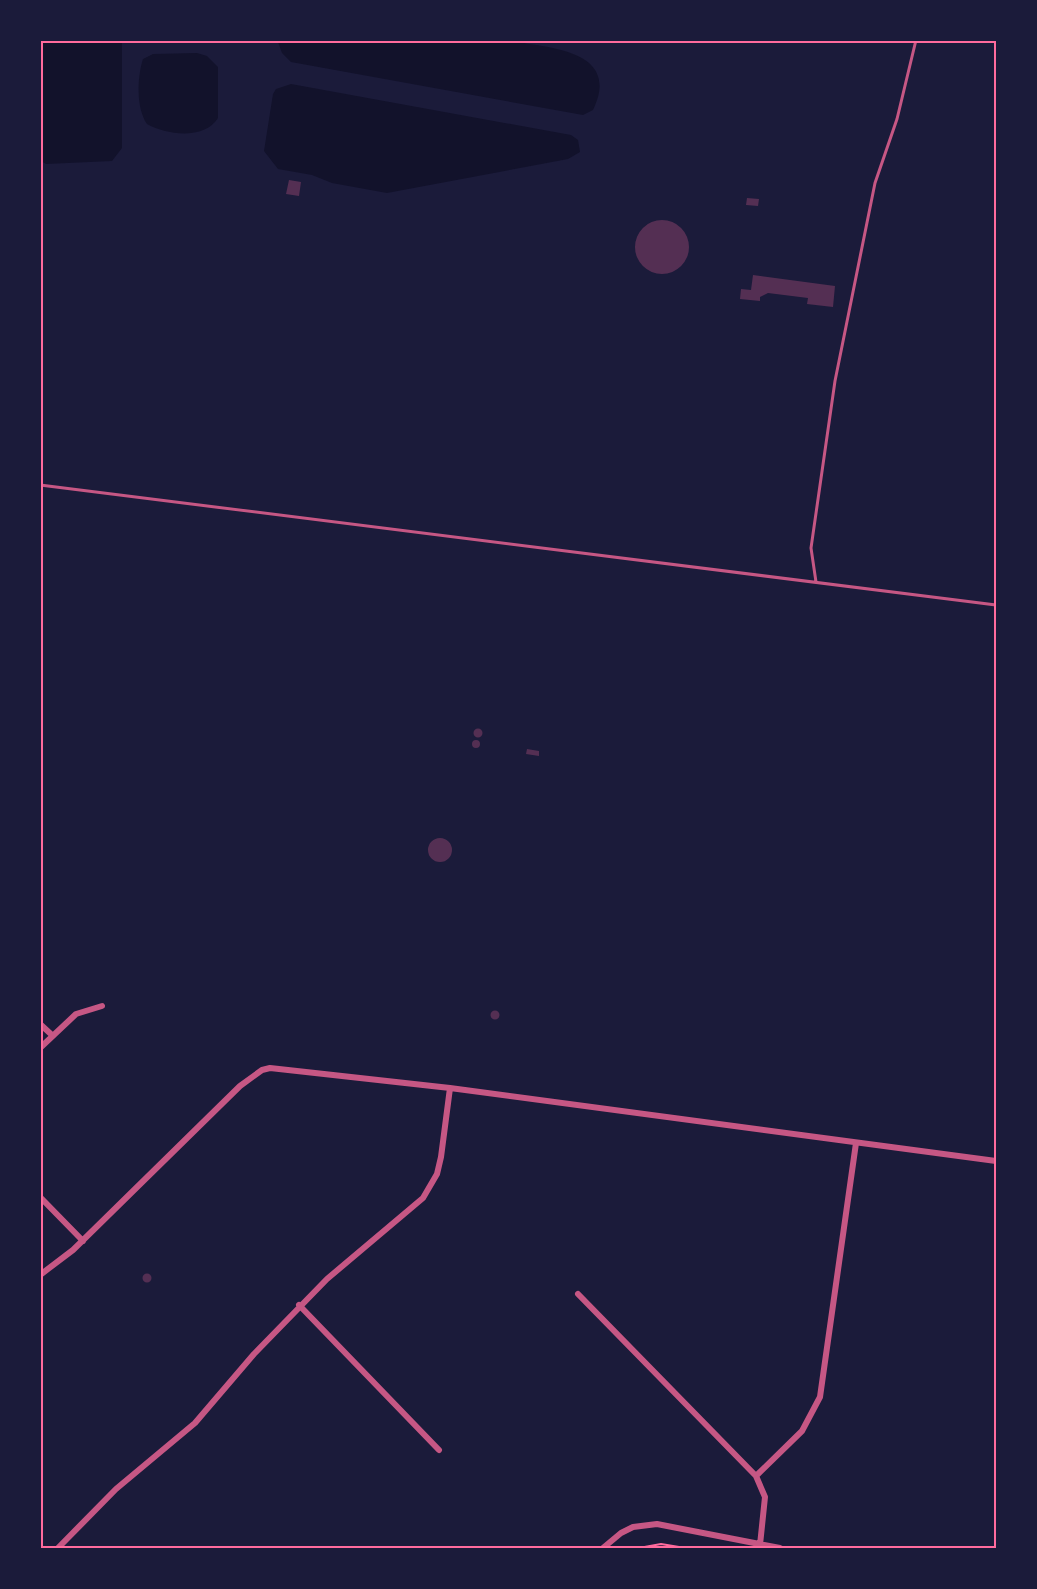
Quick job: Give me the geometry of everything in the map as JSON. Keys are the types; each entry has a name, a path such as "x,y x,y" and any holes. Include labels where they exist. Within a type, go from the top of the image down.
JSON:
{"street":[{"path":"40,1048 80,1012 102,1006"},
{"path":"40,1024 53,1036"},
{"path":"40,1275 60,1263 240,1086 262,1070 270,1068 450,1088 996,1161"},
{"path":"58,1548 116,1489 195,1423 299,1305 358,1250 423,1198 437,1174 441,1158 450,1088"},
{"path":"756,1476 802,1431 820,1397 856,1143"},
{"path":"40,1197 83,1241"},
{"path":"578,1294 756,1476 765,1497 760,1545"},
{"path":"299,1305 439,1450"},
{"path":"603,1548 621,1533 633,1527 657,1524 780,1548"}],"lane":[{"path":"816,582 811,548 835,381 875,183 897,119 916,40"},
{"path":"40,485 996,605"}],"path":[{"path":"639,1548 661,1544 685,1548"}],"shaded area":[{"path":"40,41 122,41 122,148 112,161 46,164 41,161"},
{"path":"511,41 561,50 590,64 598,75 599,90 593,110 583,115 291,62 282,53 278,42"},
{"path":"197,53 207,56 218,67 218,118 204,130 185,133 164,131 147,124 139,101 143,59 153,54"},
{"path":"291,84 571,135 578,140 580,152 568,159 387,193 332,183 312,175 278,169 264,151 273,94 276,89"}],"building":[{"path":"289,180 301,182 299,196 286,194"},
{"path":"747,198 759,199 758,206 746,205"},
{"path":"657,220 667,220 681,228 687,237 689,247 687,257 681,266 667,274 657,274 640,262 635,252 635,242 647,225"},
{"path":"753,275 835,286 833,307 807,304 808,298 768,293 760,297 760,301 740,299 741,289 751,290"},
{"path":"478,729 482,733 478,737 474,733"},
{"path":"476,740 480,744 476,748 472,744"},
{"path":"527,749 539,751 539,756 526,754"},
{"path":"440,838 449,841 452,850 449,859 440,862 431,859 428,850 431,841"},
{"path":"495,1011 499,1015 495,1019 491,1015"},
{"path":"147,1274 151,1278 147,1282 143,1278"}]}
